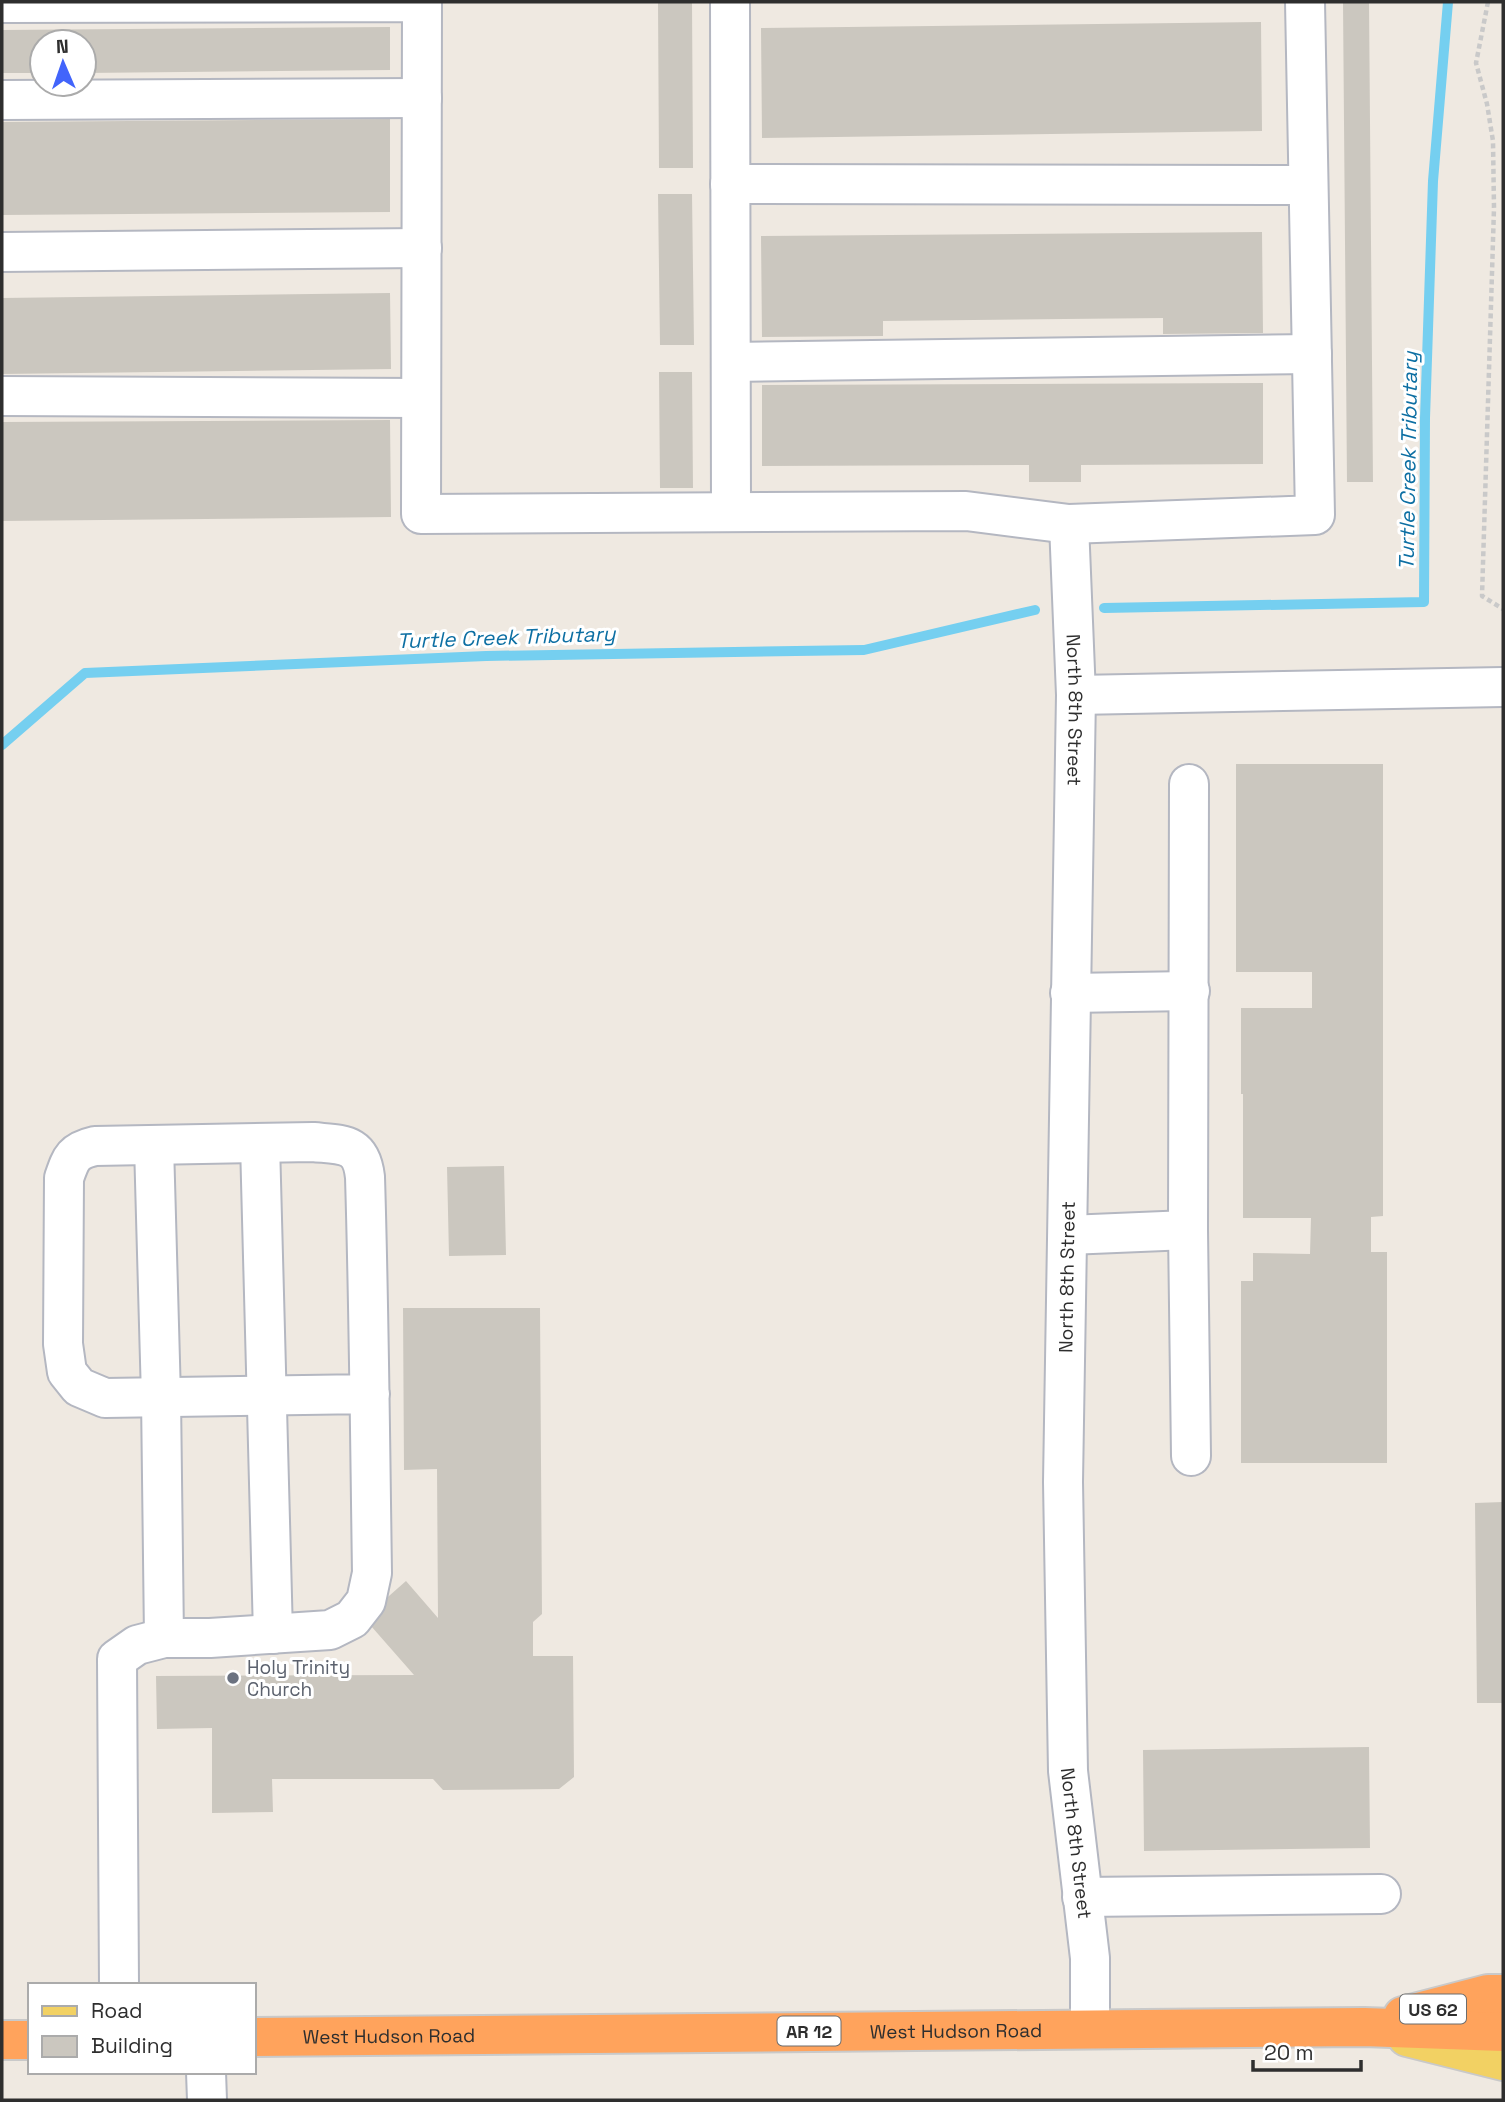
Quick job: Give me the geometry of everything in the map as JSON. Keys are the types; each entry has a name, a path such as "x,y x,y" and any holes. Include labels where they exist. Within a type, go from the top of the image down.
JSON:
{"highway":[{"name":"West Hudson Road","path":"1364,2026 1488,1994 1503,1994"},
{"name":"West Hudson Road","path":"256,2037 1364,2026 1503,2032"},
{"path":"2,2040 28,2040"}],"main road":[{"name":"West Hudson Road","path":"1364,2026 1503,2061"}],"street":[{"path":"2,3 422,2 421,514 966,511 1069,524 1315,515 1305,2"},
{"path":"730,2 731,512"},
{"path":"2,100 422,98"},
{"path":"730,184 1308,185"},
{"path":"2,252 422,248"},
{"path":"731,362 1312,354"},
{"path":"2,396 422,398"},
{"name":"North 8th Street","path":"1069,524 1076,695 1063,1482 1068,1771 1090,1958 1090,2028"},
{"path":"1076,695 1503,687"},
{"path":"1189,784 1188,1230 1191,1455"},
{"path":"1070,993 1190,991"},
{"path":"119,1983 117,1659 137,1645 164,1638 330,1630 352,1619 366,1601 372,1573 370,1394 368,1254 363,1162 354,1149 313,1142 95,1146 82,1149 70,1159 64,1178 63,1344 67,1372 79,1387 105,1398 370,1394"},
{"path":"260,1143 273,1634"},
{"path":"154,1145 164,1638"},
{"path":"1068,1235 1188,1230"},
{"path":"1082,1897 1381,1894"},
{"path":"206,2074 207,2100"}],"path":[{"path":"1488,2 1476,63 1493,141 1494,208 1482,596 1503,609"}],"building":[{"path":"658,2 692,2 693,168 659,168"},
{"path":"1343,2 1369,2 1373,482 1347,482"},
{"path":"1261,22 1262,131 762,138 761,28"},
{"path":"390,27 390,70 98,73 98,29"},
{"path":"2,30 28,30 28,73 2,73"},
{"path":"390,119 390,212 2,215 2,122"},
{"path":"658,194 692,194 694,345 660,345"},
{"path":"1262,232 1263,333 1163,334 1163,318 883,321 883,336 762,337 761,236"},
{"path":"390,293 391,369 2,374 2,298"},
{"path":"659,372 692,372 693,488 660,488"},
{"path":"1263,383 1263,464 1081,465 1081,482 1029,482 1029,465 762,466 762,385"},
{"path":"390,420 391,517 2,521 2,422"},
{"path":"1236,764 1383,764 1383,1216 1371,1217 1371,1252 1387,1252 1387,1463 1241,1463 1241,1281 1253,1281 1253,1253 1310,1254 1311,1218 1243,1218 1241,1008 1312,1008 1312,972 1236,972"},
{"path":"504,1166 506,1255 449,1256 447,1167"},
{"path":"403,1308 540,1308 542,1614 533,1622 533,1656 573,1656 574,1777 559,1789 443,1790 433,1779 272,1779 273,1812 212,1813 212,1728 157,1729 156,1676 414,1675 364,1618 406,1581 438,1618 437,1469 404,1470"},
{"path":"1503,1502 1503,1703 1477,1703 1475,1503"},
{"path":"1369,1747 1370,1848 1144,1851 1143,1750"}],"waterway":[{"name":"Turtle Creek Tributary","path":"1104,608 1424,602 1425,418 1433,181 1448,2"},
{"name":"Turtle Creek Tributary","path":"2,745 85,673 486,656 864,650 1035,610"}],"place":[{"name":"Holy Trinity Church","path":"233,1678"}]}
